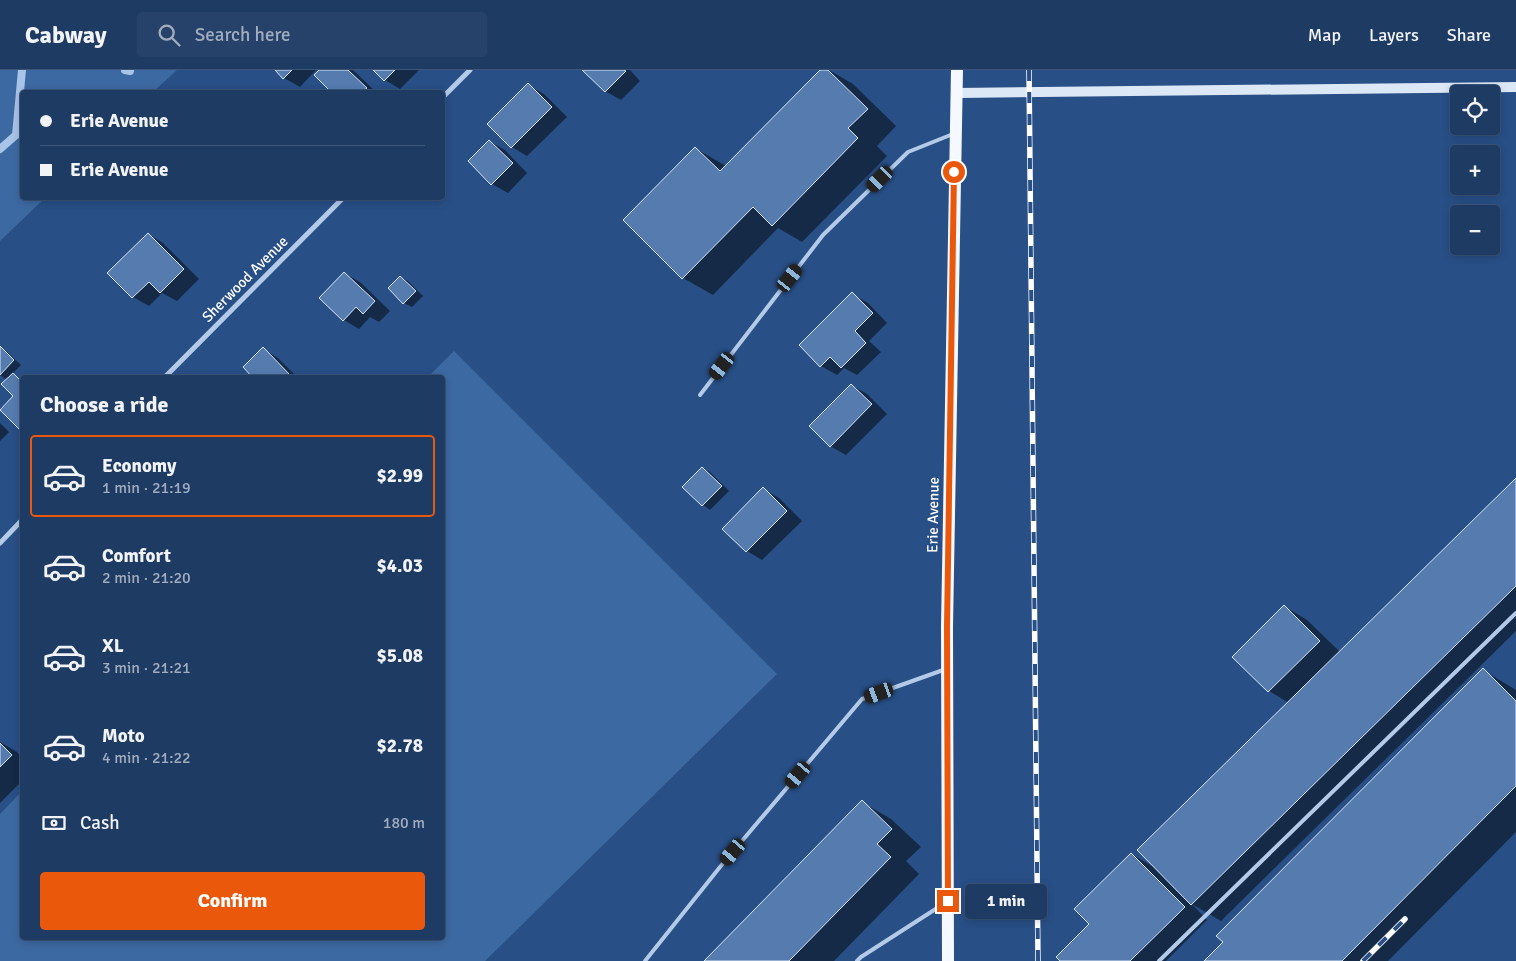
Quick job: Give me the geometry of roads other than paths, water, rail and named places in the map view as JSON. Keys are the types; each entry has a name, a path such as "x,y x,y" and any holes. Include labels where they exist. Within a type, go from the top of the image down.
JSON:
{"main road":[{"name":"Erie Avenue","path":"948,961 948,668 957,70"}],"street":[{"path":"445,95 470,70"},
{"path":"957,93 1516,87"},
{"name":"Sherwood Avenue","path":"167,375 341,200"},
{"path":"0,543 20,522"}],"lane":[{"path":"700,394 823,235 908,152 955,133"},
{"path":"1159,961 1516,613"},
{"path":"644,961 720,867 862,699 948,668"},
{"path":"857,961 948,901"}],"waterway":[{"path":"20,90 22,70"},
{"path":"125,70 130,71"},
{"path":"0,149 16,135 20,92"}],"railway":[{"path":"1029,70 1038,961"},
{"path":"1363,961 1405,919"}]}
